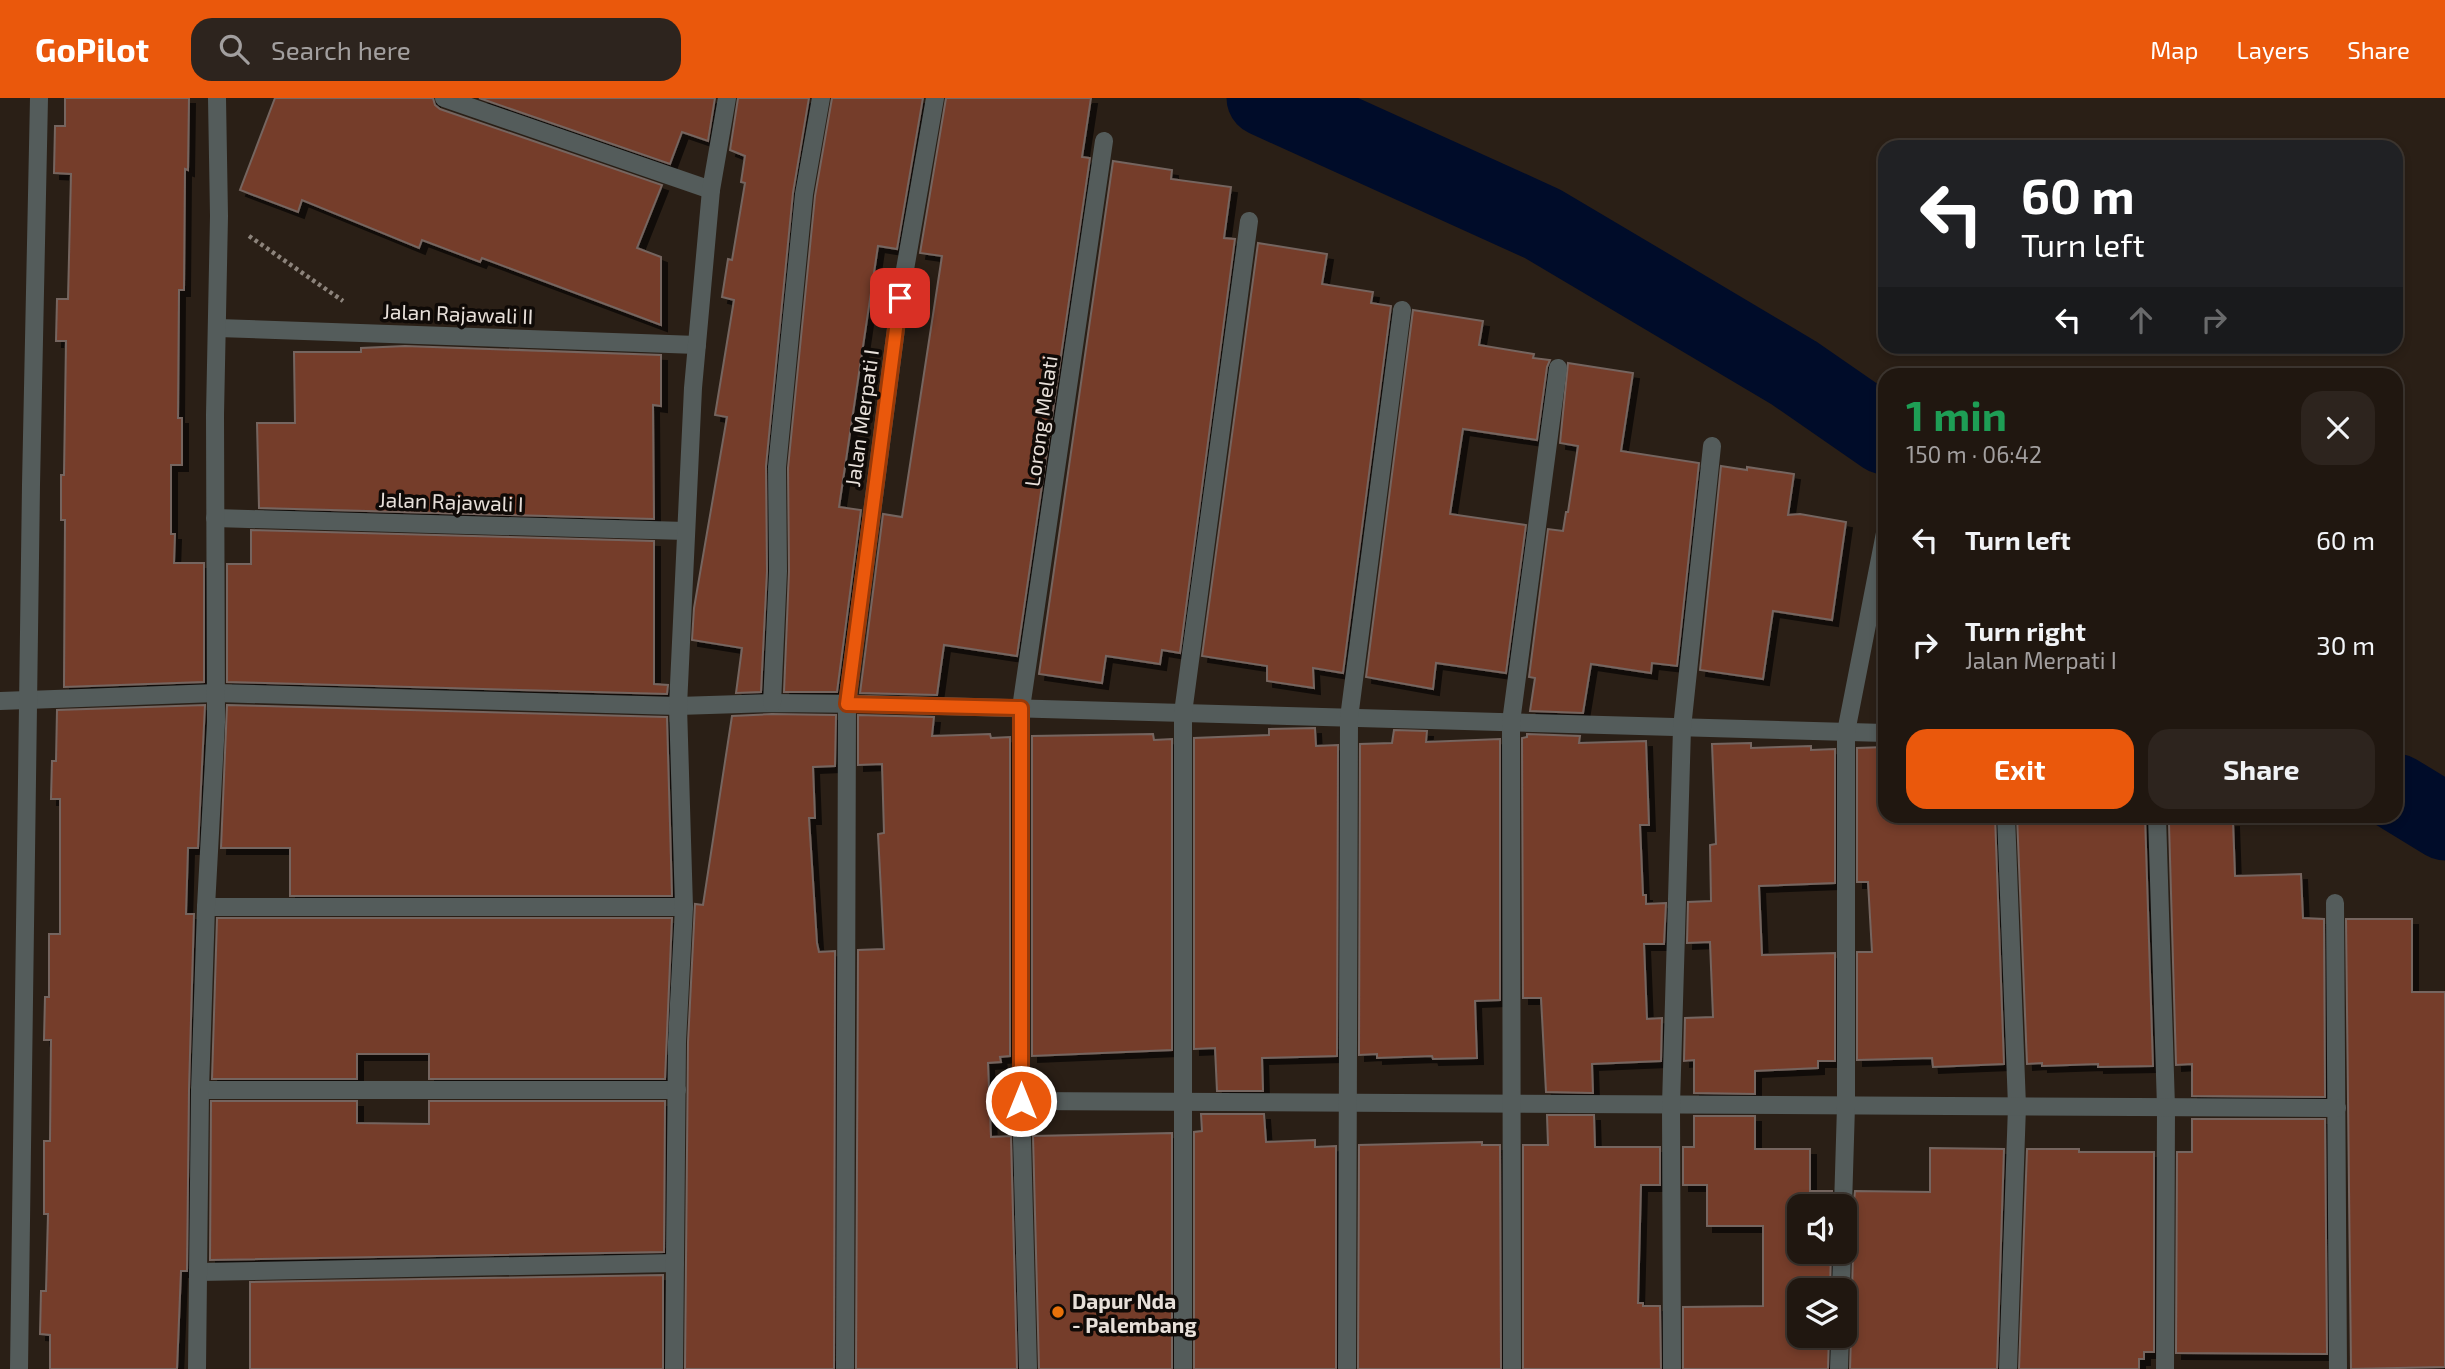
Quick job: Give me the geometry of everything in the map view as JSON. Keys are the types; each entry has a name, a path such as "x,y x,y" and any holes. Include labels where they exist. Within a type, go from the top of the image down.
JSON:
{"street":[{"path":"19,1369 14,701 39,98"},
{"path":"197,1369 200,1090 216,693 218,98"},
{"path":"444,98 711,190"},
{"path":"674,1369 677,1090 684,907 678,706 697,345 711,190 727,98"},
{"path":"772,703 778,571 777,467 804,194 821,98"},
{"name":"Jalan Merpati I","path":"845,1369 847,704 900,298 935,98"},
{"name":"Lorong Melati","path":"1028,1369 1021,1101 1021,708 1104,141"},
{"path":"1183,1369 1183,713 1249,221"},
{"path":"1347,1369 1349,718 1402,310"},
{"name":"Jalan Rajawali II","path":"218,328 697,345"},
{"path":"1512,1369 1511,722 1558,368"},
{"path":"1672,1369 1671,1105 1682,727 1712,446"},
{"name":"Jalan Rajawali I","path":"215,518 686,531"},
{"path":"1843,1194 1846,1106 1846,732 1878,569"},
{"path":"14,701 216,693 678,706 772,703 1021,708 1878,733"},
{"path":"2006,823 2018,1107 2008,1369"},
{"path":"2157,823 2166,1107 2165,1369"},
{"path":"2335,903 2338,1369"},
{"path":"206,907 684,907"},
{"path":"200,1090 677,1090"},
{"path":"1021,1101 1183,1104 2337,1108"},
{"path":"198,1272 675,1264"},
{"path":"1839,1369 1840,1348"}],"path":[{"path":"219,216 344,301"}],"building":[{"path":"65,98 189,98 188,170 185,169 184,290 179,290 178,418 182,418 182,465 171,465 171,534 175,534 174,563 204,563 204,682 64,687 65,520 61,520 61,475 64,475 66,341 56,341 57,299 68,299 71,174 54,173 55,126 65,126"},
{"path":"275,98 433,98 440,109 662,185 637,248 661,257 661,325 482,258 480,262 422,240 419,248 302,200 298,212 240,190"},
{"path":"479,98 715,98 708,141 682,132 670,164"},
{"path":"738,98 809,98 793,193 766,466 767,571 761,692 736,693 742,648 692,640 694,608 727,417 715,415 734,300 722,297 728,259 732,260 745,183 741,182 745,156 730,150"},
{"path":"832,98 923,98 897,249 878,246 839,507 861,510 837,692 784,692 789,571 788,468 815,196"},
{"path":"946,98 1091,98 1082,157 1090,158 1017,656 944,645 937,695 860,693 883,514 902,517 942,256 920,253"},
{"path":"1113,161 1172,170 1171,179 1231,187 1224,238 1235,239 1180,653 1162,650 1160,664 1106,656 1102,683 1039,674"},
{"path":"1258,243 1327,254 1322,284 1373,292 1371,303 1391,306 1343,673 1313,668 1314,688 1267,681 1267,666 1202,656"},
{"path":"1413,310 1483,321 1479,345 1534,354 1533,358 1550,360 1537,440 1463,429 1450,514 1526,525 1506,673 1436,663 1433,689 1366,677"},
{"path":"405,346 661,355 661,406 653,405 654,519 259,508 257,423 295,423 294,352 361,352 361,348"},
{"path":"1568,363 1633,373 1621,451 1699,463 1677,666 1652,663 1651,673 1591,664 1583,713 1530,711 1535,678 1529,677 1548,529 1563,531 1578,446 1560,443"},
{"path":"1721,466 1794,474 1788,515 1800,514 1846,522 1832,620 1773,611 1763,679 1700,670"},
{"path":"251,530 654,541 654,684 668,685 667,694 227,682 227,564 251,564"},
{"path":"205,705 198,848 188,848 186,914 194,914 187,1271 181,1271 177,1369 50,1369 50,1335 40,1334 41,1291 46,1291 48,1214 44,1214 44,1141 50,1141 51,1040 44,1040 45,997 49,997 49,934 60,934 60,799 51,799 52,761 56,761 57,710"},
{"path":"227,705 667,717 672,896 290,896 290,848 221,848"},
{"path":"836,715 835,766 813,767 815,818 809,818 817,943 819,952 835,951 834,1369 685,1369 688,1042 695,904 703,905 732,716"},
{"path":"858,715 934,717 932,736 990,734 991,738 1010,737 1010,1056 1000,1057 1001,1062 988,1063 991,1137 1011,1136 1017,1369 856,1369 858,950 884,949 878,834 884,833 882,764 858,765"},
{"path":"1315,728 1316,746 1338,745 1337,1056 1262,1058 1263,1091 1217,1091 1215,1048 1194,1049 1194,738 1269,735 1269,729"},
{"path":"1394,730 1427,731 1426,742 1500,739 1500,1000 1475,1001 1477,1058 1377,1058 1377,1054 1359,1055 1360,744 1392,743"},
{"path":"1153,734 1154,740 1172,739 1172,1050 1032,1056 1032,736"},
{"path":"1527,734 1580,736 1579,743 1646,741 1649,825 1640,825 1643,895 1646,895 1646,904 1666,903 1664,944 1644,944 1647,1019 1662,1018 1661,1061 1592,1064 1593,1093 1546,1092 1541,998 1523,998 1522,738 1527,737"},
{"path":"1751,743 1751,748 1811,746 1811,750 1835,749 1835,883 1759,886 1762,955 1835,953 1835,1061 1818,1061 1818,1068 1755,1071 1755,1094 1694,1093 1694,1060 1684,1061 1685,1018 1713,1017 1710,942 1687,943 1688,902 1711,901 1710,845 1716,844 1712,744"},
{"path":"1878,747 1878,823 1995,823 2004,1064 1933,1067 1932,1058 1857,1060 1857,952 1872,952 1868,882 1857,882 1857,748"},
{"path":"2017,823 2145,823 2153,1066 2027,1064"},
{"path":"2233,823 2235,876 2301,874 2303,918 2324,919 2325,1097 2192,1096 2192,1064 2176,1065 2169,824"},
{"path":"217,918 672,918 665,1079 429,1079 429,1054 357,1054 357,1079 212,1079"},
{"path":"2346,919 2412,919 2412,992 2445,992 2445,1367 2351,1369"},
{"path":"211,1101 357,1101 357,1123 429,1124 429,1101 665,1101 664,1252 210,1260"},
{"path":"1201,1114 1264,1114 1266,1142 1315,1140 1315,1147 1336,1146 1336,1369 1194,1369 1194,1132 1202,1131"},
{"path":"1547,1115 1594,1115 1595,1147 1660,1147 1660,1185 1641,1185 1638,1303 1643,1303 1643,1306 1660,1306 1661,1369 1523,1369 1523,1145 1548,1145"},
{"path":"1694,1116 1755,1116 1755,1149 1810,1149 1810,1191 1832,1191 1832,1194 1787,1194 1787,1264 1831,1264 1830,1278 1787,1278 1787,1348 1829,1348 1828,1369 1683,1369 1683,1307 1763,1306 1763,1226 1707,1226 1707,1185 1683,1185 1683,1147 1694,1147"},
{"path":"2192,1119 2325,1119 2327,1354 2176,1353 2177,1152 2192,1152"},
{"path":"1172,1133 1172,1369 1039,1369 1033,1136"},
{"path":"1482,1142 1482,1145 1500,1145 1501,1369 1358,1369 1359,1145"},
{"path":"1930,1148 2004,1149 1997,1369 1850,1369 1851,1348 1857,1348 1857,1278 1852,1278 1853,1264 1857,1264 1855,1191 1930,1192"},
{"path":"2027,1149 2154,1152 2154,1352 2144,1352 2144,1359 2139,1359 2139,1369 2019,1369"},
{"path":"663,1275 663,1369 250,1369 250,1282"}],"waterway":[{"path":"1265,98 1543,224 1794,373 1878,431"},
{"path":"2403,796 2445,822"}],"place":[{"name":"Dapur Nda - Palembang","path":"1058,1312"}],"route":[{"path":"900,298 847,704 1021,708 1021,1101"}]}
